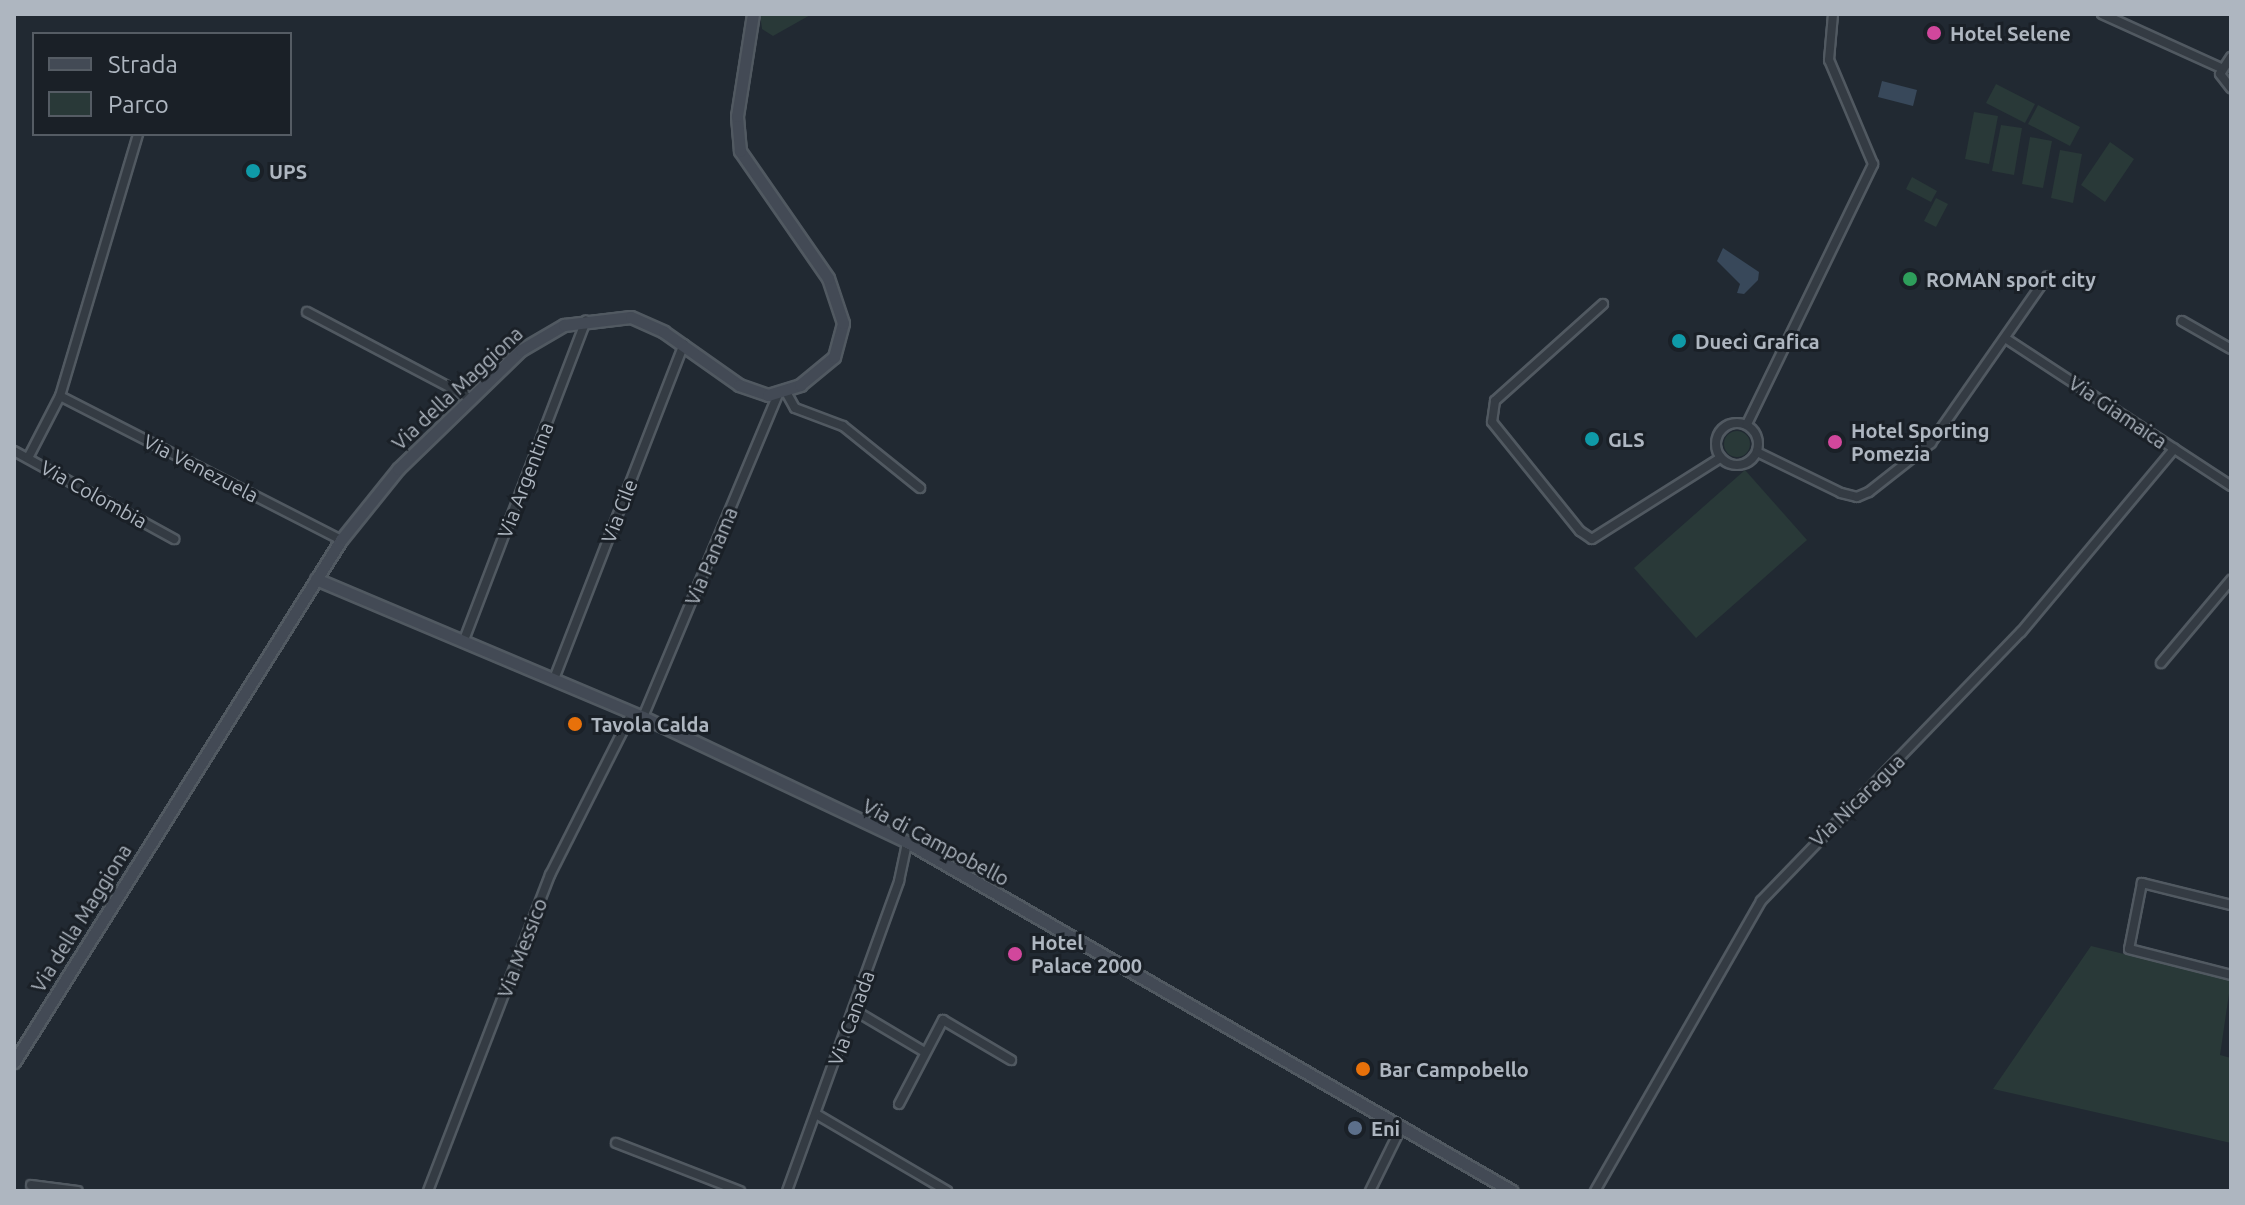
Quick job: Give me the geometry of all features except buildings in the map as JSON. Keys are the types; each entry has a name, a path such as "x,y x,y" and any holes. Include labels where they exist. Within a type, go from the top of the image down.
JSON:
{"street":[{"path":"753,14 737,116 740,151 751,174 819,261 843,323 839,346 829,362 782,393 795,408 843,426 920,488"},
{"path":"1747,424 1873,164 1829,60 1833,14"},
{"path":"2102,14 2221,68"},
{"path":"2231,57 2221,68 2222,81 2231,88"},
{"path":"28,458 60,396 137,136"},
{"path":"1757,452 1841,493 1863,495 1931,443 2047,277"},
{"path":"1603,304 1495,401 1492,422 1580,531 1592,539 1720,458"},
{"path":"307,312 470,398"},
{"name":"Via della Maggiona","path":"14,1062 341,540 387,480 529,343 586,319 639,319 684,344 750,391 782,393"},
{"name":"Via Argentina","path":"464,640 586,319"},
{"path":"2182,321 2231,349"},
{"name":"Via Giamaica","path":"2005,338 2231,486"},
{"name":"Via Cile","path":"554,679 684,344"},
{"name":"Via Panama","path":"638,715 782,393"},
{"name":"Via Venezuela","path":"60,396 341,540"},
{"path":"1720,458 1715,444 1720,431 1732,423 1747,424 1757,436 1757,452"},
{"name":"Via Nicaragua","path":"1595,1191 1761,901 2021,632 2174,449"},
{"name":"Via Colombia","path":"14,451 174,539"},
{"path":"1720,458 1740,465 1757,452"},
{"name":"Via di Campobello","path":"316,579 638,715 907,842 1512,1191"},
{"path":"2161,663 2231,580"},
{"name":"Via Messico","path":"428,1191 550,875 638,715"},
{"name":"Via Canada","path":"787,1191 899,881 907,842"},
{"path":"2231,905 2142,883 2129,949 2231,975"},
{"path":"854,1010 923,1051"},
{"path":"899,1104 925,1060 923,1051 944,1020 1011,1060"},
{"path":"816,1114 947,1191"},
{"path":"1370,1191 1401,1128"},
{"path":"616,1143 740,1191"},
{"path":"31,1185 78,1191"}],"green space":[{"path":"760,14 812,14 773,36 762,29"},
{"path":"1996,84 2035,104 2025,123 1986,103"},
{"path":"2038,105 2080,127 2070,146 2028,124"},
{"path":"1974,112 1998,116 1989,164 1965,159"},
{"path":"2001,125 2022,128 2014,175 1992,171"},
{"path":"2030,137 2052,141 2043,188 2022,184"},
{"path":"2110,142 2134,159 2105,202 2081,185"},
{"path":"2060,150 2082,154 2073,203 2051,198"},
{"path":"1912,177 1937,191 1931,202 1906,189"},
{"path":"1936,198 1948,204 1936,227 1924,221"},
{"path":"1737,431 1746,435 1750,444 1746,453 1737,457 1728,453 1724,444 1728,435"},
{"path":"1745,470 1807,540 1696,638 1634,568"},
{"path":"2091,946 2231,980 2220,1055 2231,1058 2231,1143 1993,1089"}],"water":[{"path":"1882,81 1917,90 1913,106 1878,97"},
{"path":"1723,248 1759,272 1758,280 1744,294 1737,293 1740,284 1717,261"}],"place":[{"name":"Hotel Selene","path":"1934,33"},
{"name":"UPS","path":"253,171"},
{"name":"ROMAN sport city","path":"1910,279"},
{"name":"Duecì Grafica","path":"1679,341"},
{"name":"GLS","path":"1592,439"},
{"name":"Hotel Sporting Pomezia","path":"1835,442"},
{"name":"Tavola Calda","path":"575,724"},
{"name":"Hotel Palace 2000","path":"1015,954"},
{"name":"Bar Campobello","path":"1363,1069"},
{"name":"Eni","path":"1355,1128"}]}
